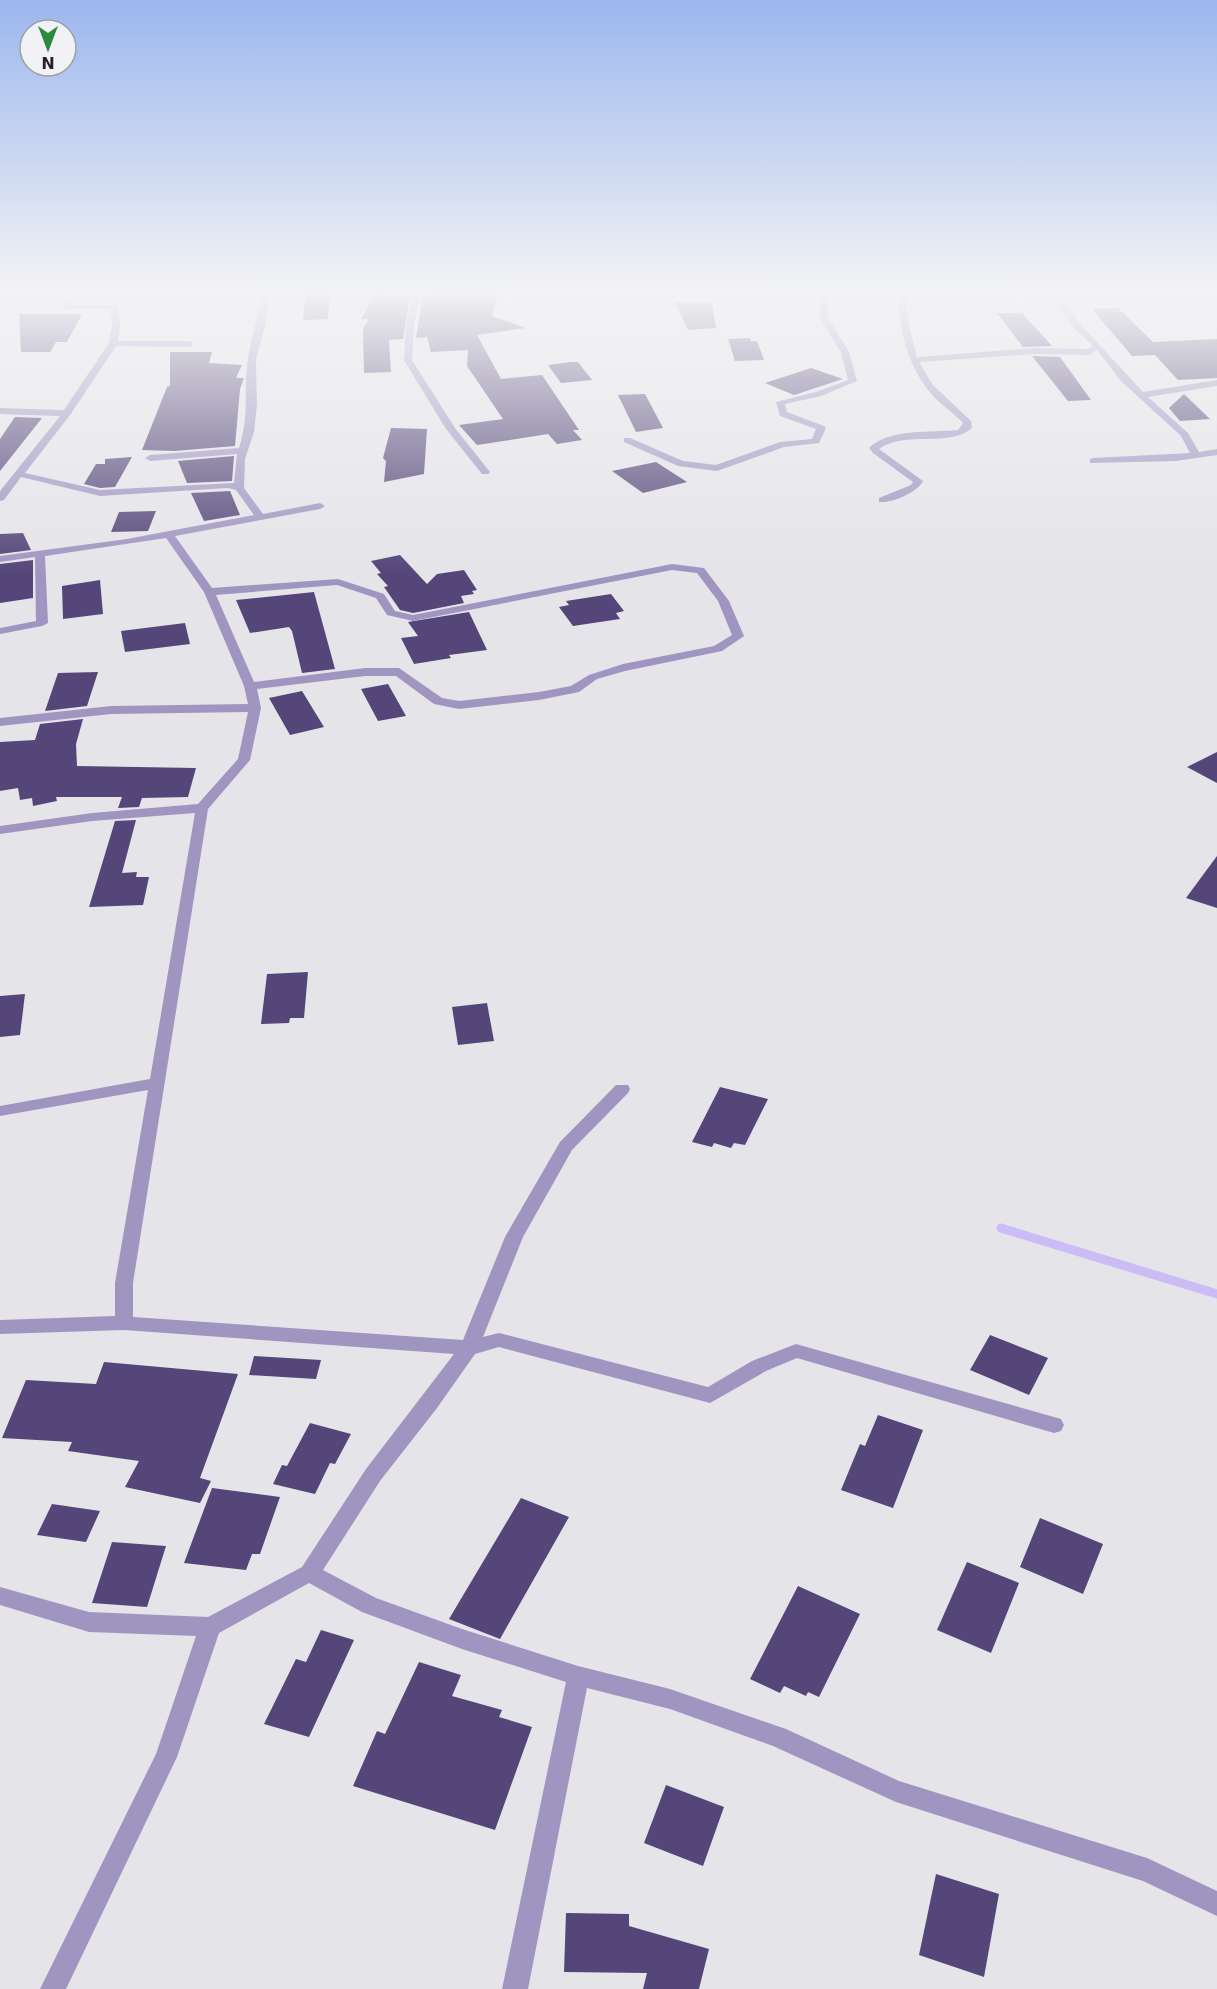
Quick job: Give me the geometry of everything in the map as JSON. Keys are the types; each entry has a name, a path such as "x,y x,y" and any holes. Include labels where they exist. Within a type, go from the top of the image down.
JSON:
{"street":[{"path":"0,498 84,387"},
{"path":"252,387 249,432 241,451 239,488 260,517"},
{"path":"425,387 451,429 485,472"},
{"path":"627,440 681,464 717,468 783,444 816,441 821,428 783,414 780,402 818,394 837,387"},
{"path":"883,500 915,486 918,481 876,451 874,448 877,444 896,439 944,435 967,428 968,423 963,417 931,387"},
{"path":"1132,387 1185,435 1196,456"},
{"path":"1141,395 1193,387"},
{"path":"0,411 67,412"},
{"path":"150,458 241,451"},
{"path":"1093,461 1196,456 1217,452"},
{"path":"19,474 100,493 229,486 239,488"},
{"path":"0,559 127,542 320,506"},
{"path":"124,1323 124,1283 202,808 244,760 255,708 250,686 209,592 168,534"},
{"path":"0,631 42,623 40,553"},
{"path":"209,592 338,582 380,596 391,613 413,618 672,567 700,570 723,601 738,636 718,649 623,668 593,677 575,689 538,696 459,705 438,701 399,672 365,672 250,686"},
{"path":"0,722 111,710 255,708"},
{"path":"0,830 92,817 202,808"},
{"path":"0,1111 156,1083"},
{"path":"0,1596 89,1622 210,1627 309,1573 373,1475 430,1403 469,1348 514,1237 566,1146 622,1089"},
{"path":"0,1327 124,1323 469,1348 499,1340 710,1395 759,1366 796,1351 1054,1425"},
{"path":"309,1573 369,1605 462,1639 578,1676 670,1699 778,1737 896,1791 1147,1870 1217,1904"},
{"path":"53,1989 166,1757 210,1627"},
{"path":"515,1989 578,1676"}],"building":[{"path":"167,387 241,387 235,446 174,451 142,450"},
{"path":"481,387 550,387 579,430 573,430 582,440 557,444 548,434 477,445 459,425 503,419"},
{"path":"774,387 819,387 794,395"},
{"path":"1057,387 1081,387 1091,400 1068,401"},
{"path":"645,394 663,428 636,432 618,395"},
{"path":"1184,394 1210,419 1180,421 1169,408"},
{"path":"15,417 42,418 0,471 0,439"},
{"path":"391,428 427,429 424,474 384,482 386,461 383,458"},
{"path":"234,456 232,481 187,483 178,461"},
{"path":"132,457 115,487 100,488 84,484 96,464 105,464 105,459"},
{"path":"656,462 687,482 643,493 612,471"},
{"path":"230,491 240,515 204,521 191,493"},
{"path":"156,511 148,531 111,532 119,512"},
{"path":"23,533 31,550 0,554 0,534"},
{"path":"400,555 427,584 437,574 464,570 477,590 472,591 474,594 461,596 464,603 413,613 400,610 384,587 388,586 377,574 381,573 371,561"},
{"path":"33,560 33,598 0,603 0,564"},
{"path":"100,580 103,614 63,619 62,586"},
{"path":"314,592 335,669 302,673 289,627 250,633 236,600"},
{"path":"611,594 624,611 616,613 620,619 573,626 559,607 569,605 566,601"},
{"path":"469,612 487,650 449,655 451,658 414,664 401,638 418,636 408,622"},
{"path":"185,623 190,644 125,652 121,631"},
{"path":"98,672 87,706 45,711 58,673"},
{"path":"388,684 406,716 378,721 361,689"},
{"path":"302,691 324,727 290,735 269,698"},
{"path":"83,719 76,744 77,766 196,768 188,797 142,798 139,807 118,808 122,797 56,797 57,801 33,806 32,798 20,800 18,788 0,791 0,742 35,740 40,724"},
{"path":"1217,752 1217,783 1187,767"},
{"path":"136,820 122,873 137,872 136,877 149,877 143,905 89,907 115,821"},
{"path":"1217,856 1217,908 1186,898"},
{"path":"308,972 304,1018 290,1018 289,1023 261,1024 267,974"},
{"path":"25,994 20,1035 0,1037 0,996"},
{"path":"487,1003 494,1041 458,1045 452,1007"},
{"path":"720,1087 768,1099 745,1145 734,1143 731,1148 714,1143 712,1147 692,1142"},
{"path":"990,1335 1048,1358 1029,1395 970,1370"},
{"path":"254,1356 321,1360 316,1379 249,1375"},
{"path":"104,1362 238,1374 200,1478 211,1481 200,1503 125,1487 139,1461 68,1451 72,1442 2,1438 26,1380 96,1384"},
{"path":"878,1415 923,1430 893,1508 841,1490 860,1444 865,1446"},
{"path":"310,1423 351,1434 335,1464 330,1463 315,1494 273,1484 282,1465 287,1466"},
{"path":"212,1488 280,1497 260,1554 252,1554 246,1570 184,1563"},
{"path":"521,1498 569,1517 500,1639 449,1619"},
{"path":"52,1504 100,1511 86,1542 37,1535"},
{"path":"1040,1518 1103,1544 1083,1594 1020,1567"},
{"path":"112,1542 166,1546 147,1607 92,1603"},
{"path":"967,1562 1019,1583 991,1653 937,1630"},
{"path":"798,1586 860,1614 819,1697 808,1692 806,1696 784,1686 780,1693 750,1679"},
{"path":"321,1630 354,1640 309,1737 264,1724 296,1659 306,1662"},
{"path":"419,1662 461,1675 452,1696 502,1710 499,1717 532,1727 495,1830 353,1786 377,1731 385,1734"},
{"path":"666,1785 724,1807 703,1866 644,1843"},
{"path":"936,1874 999,1894 984,1977 919,1955"},
{"path":"566,1913 629,1914 629,1926 709,1949 699,1989 643,1989 647,1973 564,1972"}],"waterway":[{"path":"1001,1228 1217,1294"}]}
